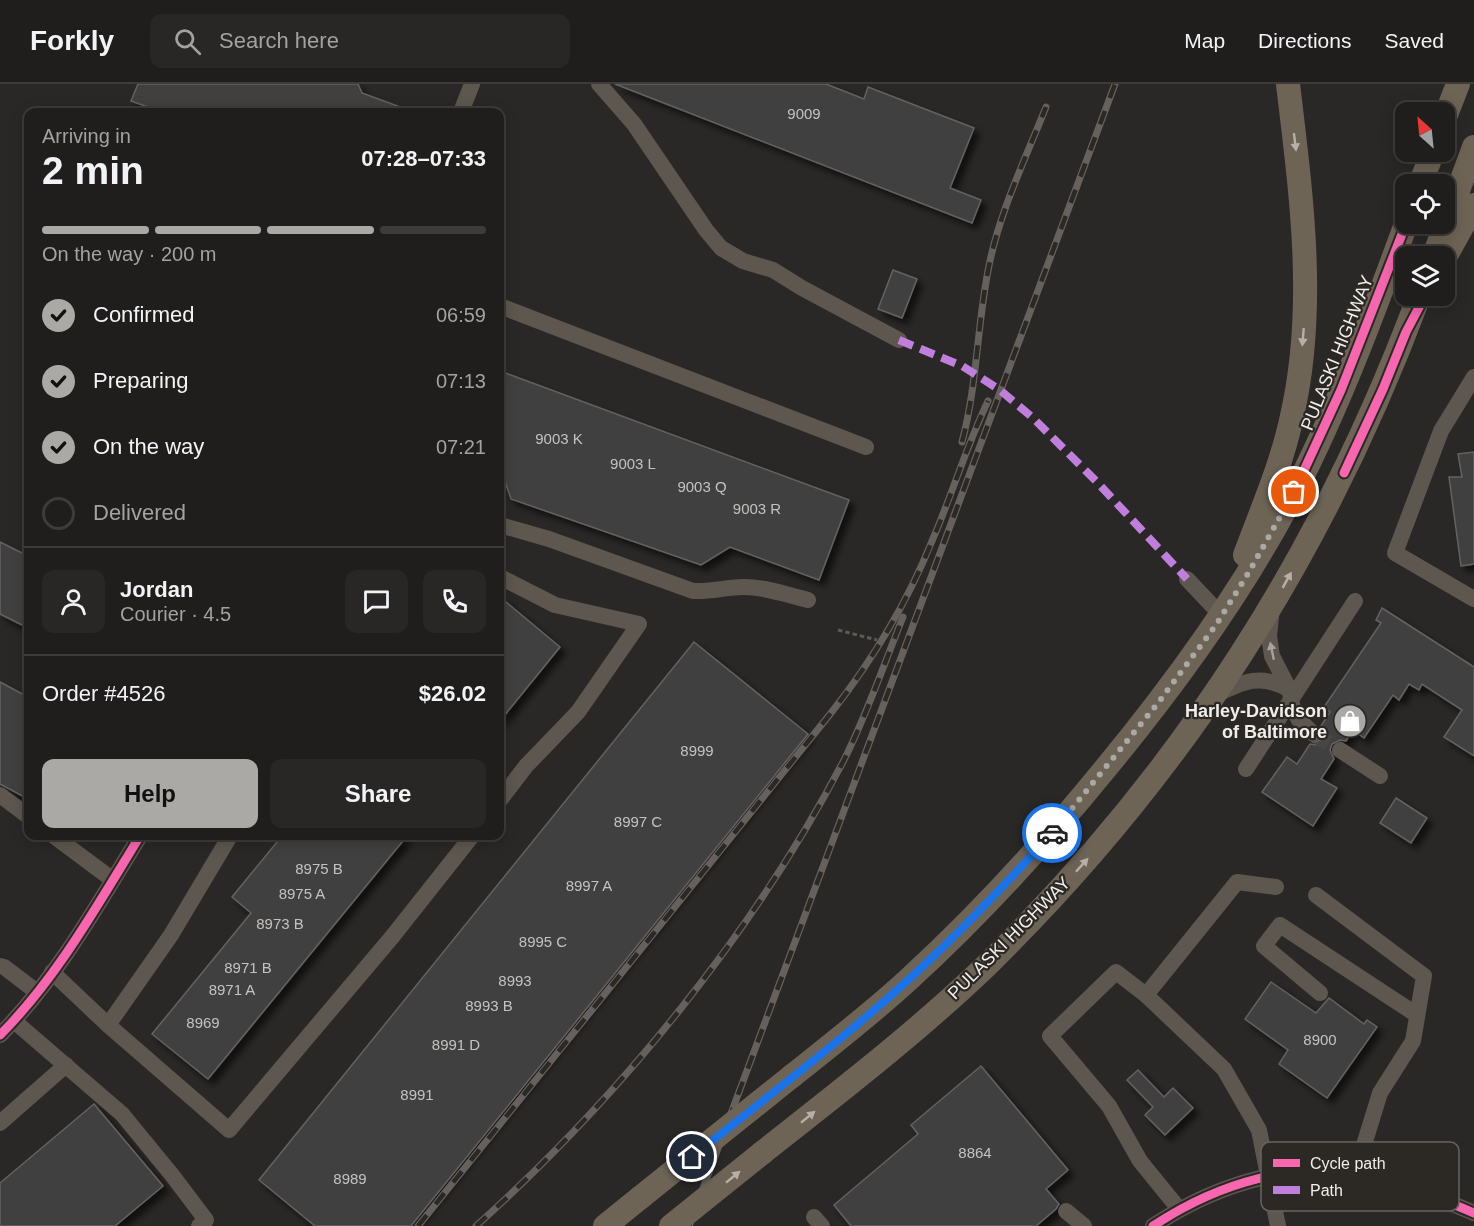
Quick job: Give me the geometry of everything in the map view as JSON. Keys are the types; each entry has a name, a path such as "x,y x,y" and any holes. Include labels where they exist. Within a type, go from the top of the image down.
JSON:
{"highway":[{"path":"1247,648 1219,620 1284,447 1292,416 1301,357 1306,283 1303,216 1288,84"},
{"path":"1451,102 1458,84"},
{"path":"1438,246 1474,147"},
{"path":"1452,246 1474,205"},
{"name":"PULASKI HIGHWAY","path":"605,1226 907,981 954,937 1014,875 1128,742 1219,620 1294,492 1345,380 1402,234"},
{"name":"PULASKI HIGHWAY","path":"671,1226 921,1024 984,968 1094,852 1150,784 1215,696 1272,607 1344,473 1383,389 1415,306"},
{"path":"1406,332 1420,306"}],"street":[{"path":"463,108 472,84"},
{"path":"599,84 634,124 700,222 721,248 742,261 773,270 899,340"},
{"path":"504,308 866,447"},
{"path":"1474,377 1441,431 1395,553 1474,599"},
{"path":"504,526 693,591 704,592 747,587 808,600"},
{"path":"504,579 555,605 639,624 578,712 526,766 504,795"},
{"path":"1187,579 1219,620"},
{"path":"1246,769 1291,694 1355,601"},
{"path":"1272,607 1269,636 1272,656 1291,694 1299,720 1315,735"},
{"path":"1215,696 1233,686 1254,680 1270,681 1291,694"},
{"path":"1340,750 1380,776"},
{"path":"0,795 24,813"},
{"path":"59,840 113,880"},
{"path":"0,1035 14,1021 52,972 138,840"},
{"path":"108,1025 171,935 228,840"},
{"path":"52,972 108,1025 230,1130 469,840"},
{"path":"1146,995 1237,882 1276,887"},
{"path":"1316,895 1424,976 1413,1041 1380,1093 1364,1142"},
{"path":"1320,993 1264,946 1280,925 1417,1015"},
{"path":"0,966 37,992"},
{"path":"1179,1209 1140,1161 1109,1106 1050,1036 1116,972 1146,995 1224,1069 1259,1130 1262,1142"},
{"path":"14,1021 122,1114 172,1174 206,1220 199,1226"},
{"path":"0,1123 66,1065"},
{"path":"1153,1226 1179,1209 1214,1192 1261,1178"},
{"path":"1459,1207 1474,1213"},
{"path":"1066,1211 1084,1226"},
{"path":"1275,1211 1278,1226"}],"path":[{"path":"838,630 877,640"}],"building":[{"path":"138,84 358,84 362,93 403,108 151,108 131,101"},
{"path":"615,84 826,84 864,99 868,87 974,128 950,188 981,200 972,223"},
{"path":"893,270 917,279 902,318 878,309"},
{"path":"504,372 849,500 819,580 730,547 701,565 511,499 504,479"},
{"path":"1474,452 1474,564 1461,566 1449,477 1462,477 1458,454"},
{"path":"0,542 24,554 24,626 0,614"},
{"path":"504,600 560,647 504,716"},
{"name":"Harley-Davidson of Baltimore","path":"1382,608 1474,667 1474,756 1444,737 1462,710 1422,684 1419,690 1409,684 1399,700 1393,695 1364,738 1353,730 1346,741 1340,740 1332,744 1330,750 1334,759 1321,779 1337,788 1313,826 1262,792 1287,757 1297,764 1310,744 1317,745 1323,742 1325,733 1321,726 1330,712 1324,707 1381,623 1376,620"},
{"path":"694,642 808,734 411,1226 315,1226 259,1180"},
{"path":"0,682 24,695 24,797 0,784"},
{"path":"1396,798 1427,818 1411,843 1380,823"},
{"path":"279,840 404,840 208,1079 152,1034 251,913 232,897"},
{"path":"1271,982 1316,1013 1329,998 1364,1024 1367,1020 1377,1027 1327,1098 1279,1064 1288,1050 1245,1019"},
{"path":"981,1066 1068,1170 1046,1189 1059,1204 1056,1209 1036,1226 851,1226 834,1205 918,1134 911,1125"},
{"path":"1138,1070 1164,1097 1173,1088 1193,1108 1165,1135 1145,1115 1153,1107 1127,1080"},
{"path":"94,1104 163,1186 115,1226 0,1226 0,1183"}],"tunnel":[{"path":"1315,735 1340,750"}],"railway":[{"path":"689,1226 1115,84"},
{"path":"962,442 971,400 984,292 998,229 1046,107"},
{"path":"418,1226 861,673 888,631 922,564 988,401"},
{"path":"476,1226 582,1123 681,1009 726,949 809,824 844,760 868,707 903,617"}],"marked path":[{"path":"899,340 962,366 1000,390 1033,418 1096,481 1187,579"}],"cycle path":[{"path":"1294,492 1341,390 1402,234"},
{"path":"1344,473 1420,306"},
{"path":"0,1035 21,1013 58,965 138,840"},
{"path":"1153,1226 1204,1198 1261,1178"},
{"path":"1459,1207 1474,1213"}],"way so far":[{"path":"1052,833 1116,757 1216,625 1294,492"}],"place":[{"name":"Harley-Davidson of Baltimore","path":"1350,721"}],"route":[{"path":"692,1157 907,981 954,937 1052,833"}]}
